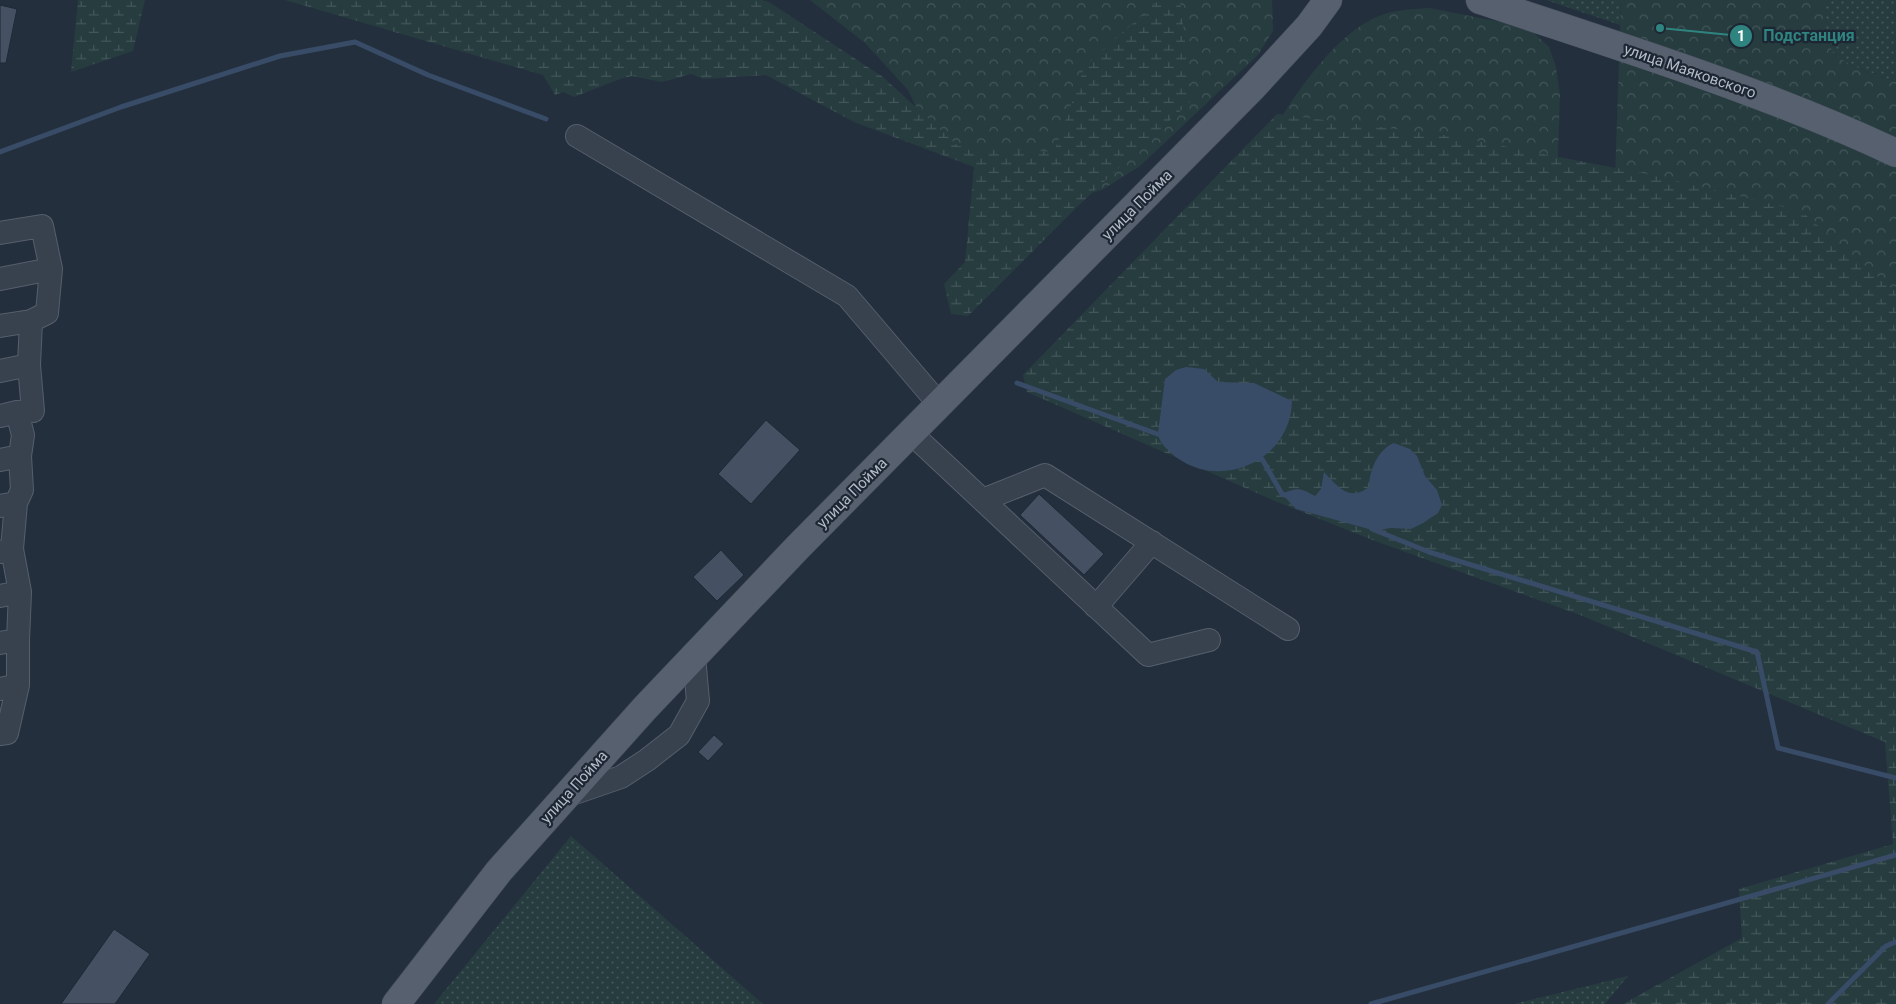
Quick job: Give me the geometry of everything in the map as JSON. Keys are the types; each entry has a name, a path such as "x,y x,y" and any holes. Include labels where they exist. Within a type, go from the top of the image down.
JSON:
{"main road":[{"name":"улица Пойма","path":"396,1004 499,871 694,656 798,547 1252,88 1309,26 1328,0"},
{"name":"улица Маяковского","path":"1480,0 1752,91 1856,134 1896,153"}],"lane":[{"path":"578,136 847,296 939,404"},
{"path":"0,233 42,226 51,269 47,313 31,321 0,326"},
{"path":"0,279 51,269"},
{"path":"2,739 9,687 10,594 6,551 8,505 22,490 10,458 23,435 9,414 33,411 29,365 31,321"},
{"path":"0,371 29,365"},
{"path":"911,433 1148,655 1209,640"},
{"path":"983,500 1046,475 1288,628"},
{"path":"1096,607 1152,542"},
{"path":"566,796 621,777 647,760 678,735 698,701 694,656"}],"green space":[{"path":"78,0 145,0 133,51 71,72"},
{"path":"285,0 762,0 769,2 883,77 958,146 1054,152 1085,66 1159,0 1180,0 1192,100 1078,206 968,316 951,314 944,284 965,262 974,167 854,122 766,75 703,79 691,74 662,82 632,76 574,97 563,92 555,95 543,75"},
{"path":"810,0 1272,0 1273,31 1258,55 1140,166 1102,190 1065,200 1037,195 926,128 908,90 865,43"},
{"path":"1546,0 1621,0 1620,25"},
{"path":"1621,0 1826,0 1826,32 1833,54 1853,66 1896,82 1896,444 1613,240"},
{"path":"1826,0 1896,0 1896,82 1853,66 1833,54 1826,32"},
{"path":"1430,8 1505,23 1534,33 1549,47 1556,67 1560,95 1555,244 1281,118 1314,71 1341,41 1356,29 1372,19 1388,13"},
{"path":"1277,114 1451,136 1647,174 1801,211 1896,292 1896,1004 1623,1004 1742,938 1739,889 1893,844 1885,742 1580,615 1375,541 1275,501 1027,392 1023,375"},
{"path":"571,836 763,1004 434,1004"},
{"path":"1628,976 1605,1004 1514,1004"}],"water":[{"path":"1186,367 1204,369 1218,382 1254,383 1292,401 1288,423 1279,441 1265,455 1248,465 1228,471 1208,470 1188,464 1170,452 1164,446 1158,433 1165,379 1176,370"},
{"path":"1394,443 1410,449 1417,456 1425,476 1437,490 1442,505 1438,513 1411,529 1390,528 1376,531 1296,509 1282,494 1299,489 1315,496 1321,489 1324,472 1344,491 1356,493 1362,491 1369,487 1371,474 1379,455"}],"building":[{"path":"0,5 17,9 6,63 0,63"},
{"path":"766,420 800,450 751,504 718,474"},
{"path":"1039,494 1104,554 1084,575 1020,515"},
{"path":"721,550 744,575 717,601 693,577"},
{"path":"714,735 724,744 708,761 698,752"},
{"path":"114,929 150,954 115,1004 61,1004"}],"waterway":[{"path":"0,152 121,107 280,56 355,42 428,75 546,119"},
{"path":"1017,383 1163,436"},
{"path":"1256,458 1262,459 1282,494 1287,496"},
{"path":"1372,529 1429,552 1757,652 1778,748 1896,778"},
{"path":"1371,1004 1896,855"},
{"path":"1828,1004 1886,946 1896,942"}],"place":[{"name":"Подстанция","path":"1660,28"}]}
